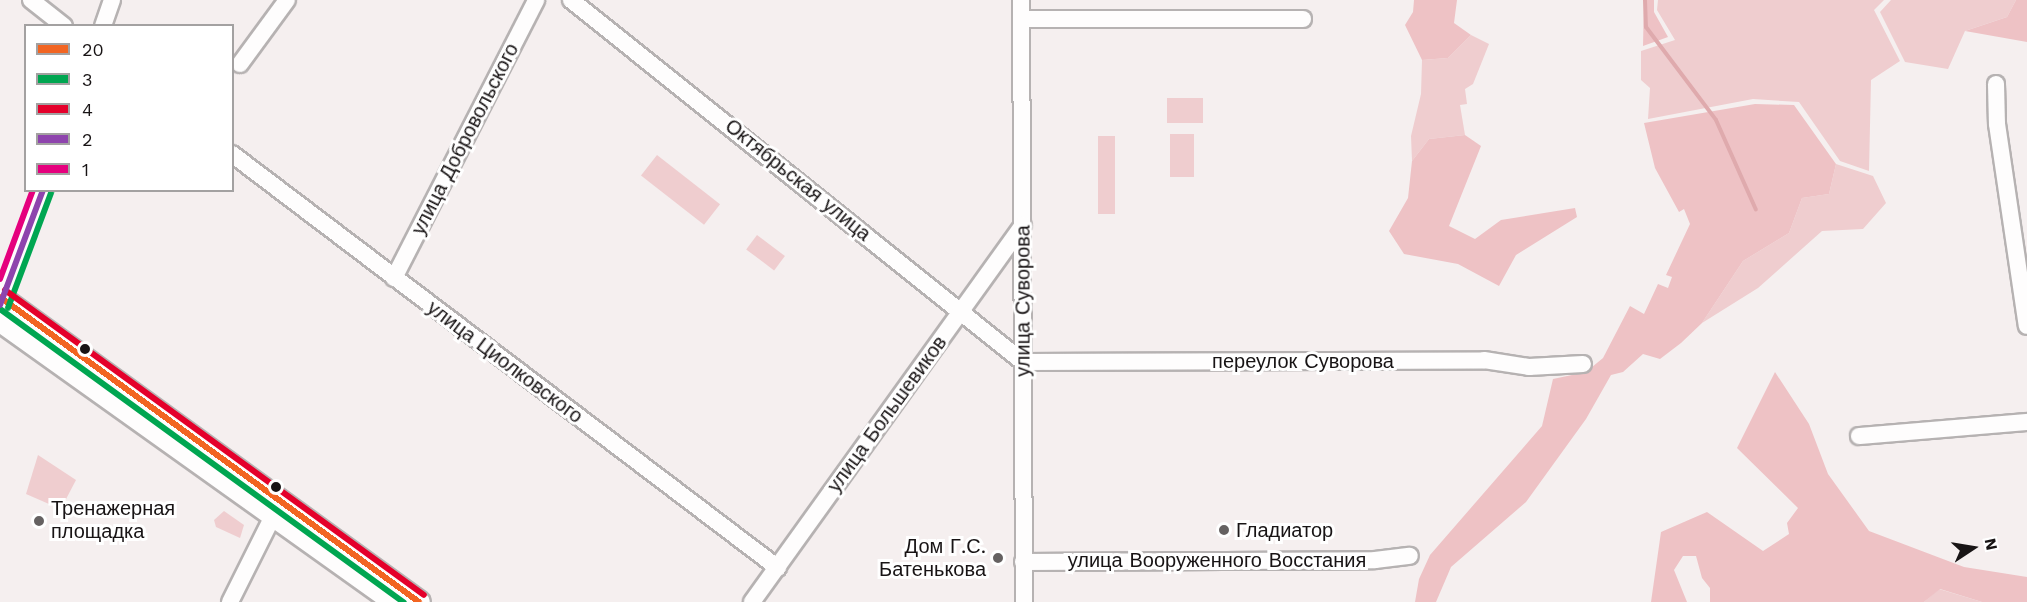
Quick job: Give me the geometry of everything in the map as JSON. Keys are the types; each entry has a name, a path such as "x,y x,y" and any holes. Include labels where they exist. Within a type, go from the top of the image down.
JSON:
{"main road":[{"path":"1,300 419,602"},
{"path":"0,321 272,518 394,602"}],"street":[{"path":"31,0 61,24"},
{"path":"104,24 112,0"},
{"path":"240,64 287,0"},
{"name":"улица Добровольского","path":"394,278 536,0"},
{"name":"Октябрьская улица","path":"571,0 1023,362"},
{"name":"улица Суворова","path":"1021,0 1024,602"},
{"path":"1021,19 1303,19"},
{"path":"1996,84 1997,124 2027,326"},
{"name":"улица Циолковского","path":"234,156 778,568"},
{"path":"1,300 42,192"},
{"name":"улица Большевиков","path":"752,602 925,357 962,313 1023,225"},
{"name":"переулок Суворова","path":"1023,362 1484,360 1529,367 1583,364"},
{"path":"1859,436 2027,422"},
{"path":"230,602 272,518"},
{"name":"улица Вооруженного Восстания","path":"1023,562 1375,560 1410,556"}],"shaded area":[{"path":"1414,0 1457,0 1454,23 1471,35 1448,58 1422,60 1405,25 1413,12"},
{"path":"1644,0 1654,0 1654,12 1668,37 1643,46"},
{"path":"1658,0 1884,0 1874,10 1900,61 1871,80 1869,171 1840,161 1799,102 1753,99 1648,119 1650,88 1641,80 1641,51 1675,40 1657,10"},
{"path":"1891,0 2016,0 2007,17 1965,31 1948,69 1905,62 1880,12"},
{"path":"2016,0 2027,0 2027,42 1965,31 2007,17"},
{"path":"1471,35 1489,44 1473,84 1465,89 1467,104 1460,105 1465,135 1429,139 1412,161 1411,136 1421,94 1422,60 1448,58"},
{"path":"1167,98 1203,98 1203,123 1167,123"},
{"path":"1755,104 1794,105 1836,164 1829,194 1802,198 1789,233 1743,261 1702,323 1681,343 1660,359 1643,354 1623,372 1611,375 1586,419 1526,502 1451,567 1436,602 1415,602 1419,579 1430,555 1542,426 1553,379 1586,372 1603,358 1630,306 1644,314 1658,284 1668,288 1672,277 1666,275 1690,224 1684,209 1679,212 1655,168 1644,123"},
{"path":"1170,134 1194,134 1194,177 1170,177"},
{"path":"1465,135 1481,146 1449,226 1475,239 1501,220 1575,208 1577,217 1516,255 1499,286 1458,264 1404,254 1389,231 1408,198 1412,161 1429,139"},
{"path":"1098,136 1115,136 1115,214 1098,214"},
{"path":"657,155 720,204 704,225 641,175"},
{"path":"1836,164 1873,176 1886,203 1863,229 1822,231 1758,288 1702,323 1743,261 1789,233 1802,198 1829,194"},
{"path":"757,235 785,256 774,270 746,249"},
{"path":"1775,372 1809,424 1828,474 1869,531 1964,567 2027,577 2027,602 1982,602 1940,589 1924,602 1710,602 1710,588 1702,578 1696,556 1683,556 1674,570 1687,602 1651,602 1661,532 1707,512 1763,551 1789,534 1787,523 1798,508 1737,448"},
{"path":"38,455 76,480 65,501 49,504 26,494"},
{"path":"224,511 244,525 240,538 216,527 214,520"},
{"path":"1939,589 1982,602 1924,602"}],"waterway":[{"path":"1645,0 1646,27 1716,120 1756,210"}],"transit line":[{"name":"1","path":"0,279 32,192"},
{"name":"2","path":"0,305 42,192"},
{"name":"3","path":"8,308 51,193"},
{"name":"4","path":"5,290 424,595"},
{"name":"20","path":"0,297 419,602"},
{"name":"3","path":"0,309 404,602"}],"place":[{"name":"Тренажерная площадка","path":"39,521"},
{"name":"Гладиатор","path":"1224,530"},
{"name":"Дом Г.С. Батенькова","path":"998,558"}]}
